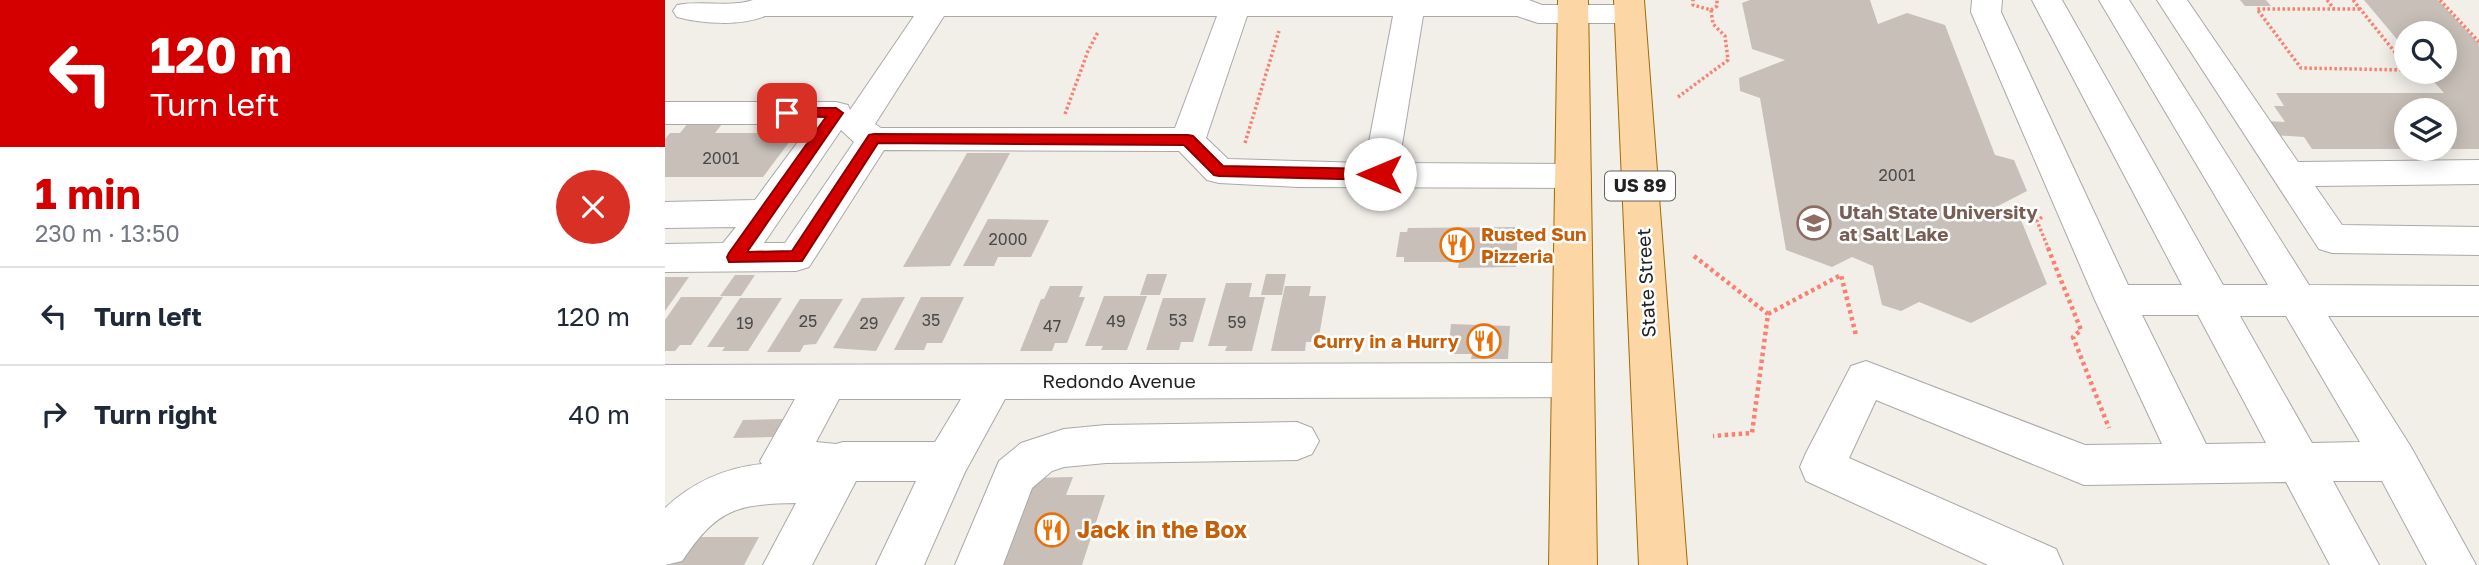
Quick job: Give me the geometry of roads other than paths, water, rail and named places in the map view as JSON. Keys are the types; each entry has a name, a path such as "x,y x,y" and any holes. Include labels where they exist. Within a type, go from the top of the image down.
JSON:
{"main road":[{"path":"1573,7 1573,565"},
{"name":"State Street","path":"1630,7 1663,565"}],"street":[{"path":"1987,0 1986,12 2115,300 2193,463"},
{"path":"2047,0 2355,565"},
{"path":"2114,0 2395,461 2452,565"},
{"path":"2172,0 2332,239 2479,241"},
{"path":"665,35 693,6 747,13 750,20 1124,6 1236,6 1521,20 1573,7 1630,7"},
{"path":"1188,140 1236,6"},
{"path":"931,14 1082,21"},
{"path":"931,14 856,127 874,139 1188,140 1219,171 1573,176"},
{"path":"1336,20 1409,14"},
{"path":"1380,174 1409,14"},
{"path":"665,113 836,113 734,257"},
{"path":"665,258 796,257 874,139"},
{"path":"2287,174 2479,172"},
{"path":"665,215 766,213"},
{"path":"2115,300 2479,301"},
{"path":"2039,565 1822,467 1866,377 2084,465 2395,461"},
{"name":"Redondo Avenue","path":"665,382 1573,380"},
{"path":"827,382 782,461 837,472"},
{"path":"900,565 947,463 993,382"},
{"path":"979,565 1015,475 1037,457 1064,448 1106,444 1297,441"},
{"path":"665,546 697,507 729,488 837,472 947,463"},
{"path":"787,565 837,472"}],"place":[{"name":"Utah State University at Salt Lake","path":"1814,223"},
{"name":"Rusted Sun Pizzeria","path":"1457,245"},
{"name":"Curry in a Hurry","path":"1484,341"},
{"name":"Jack in the Box","path":"1052,530"}]}
